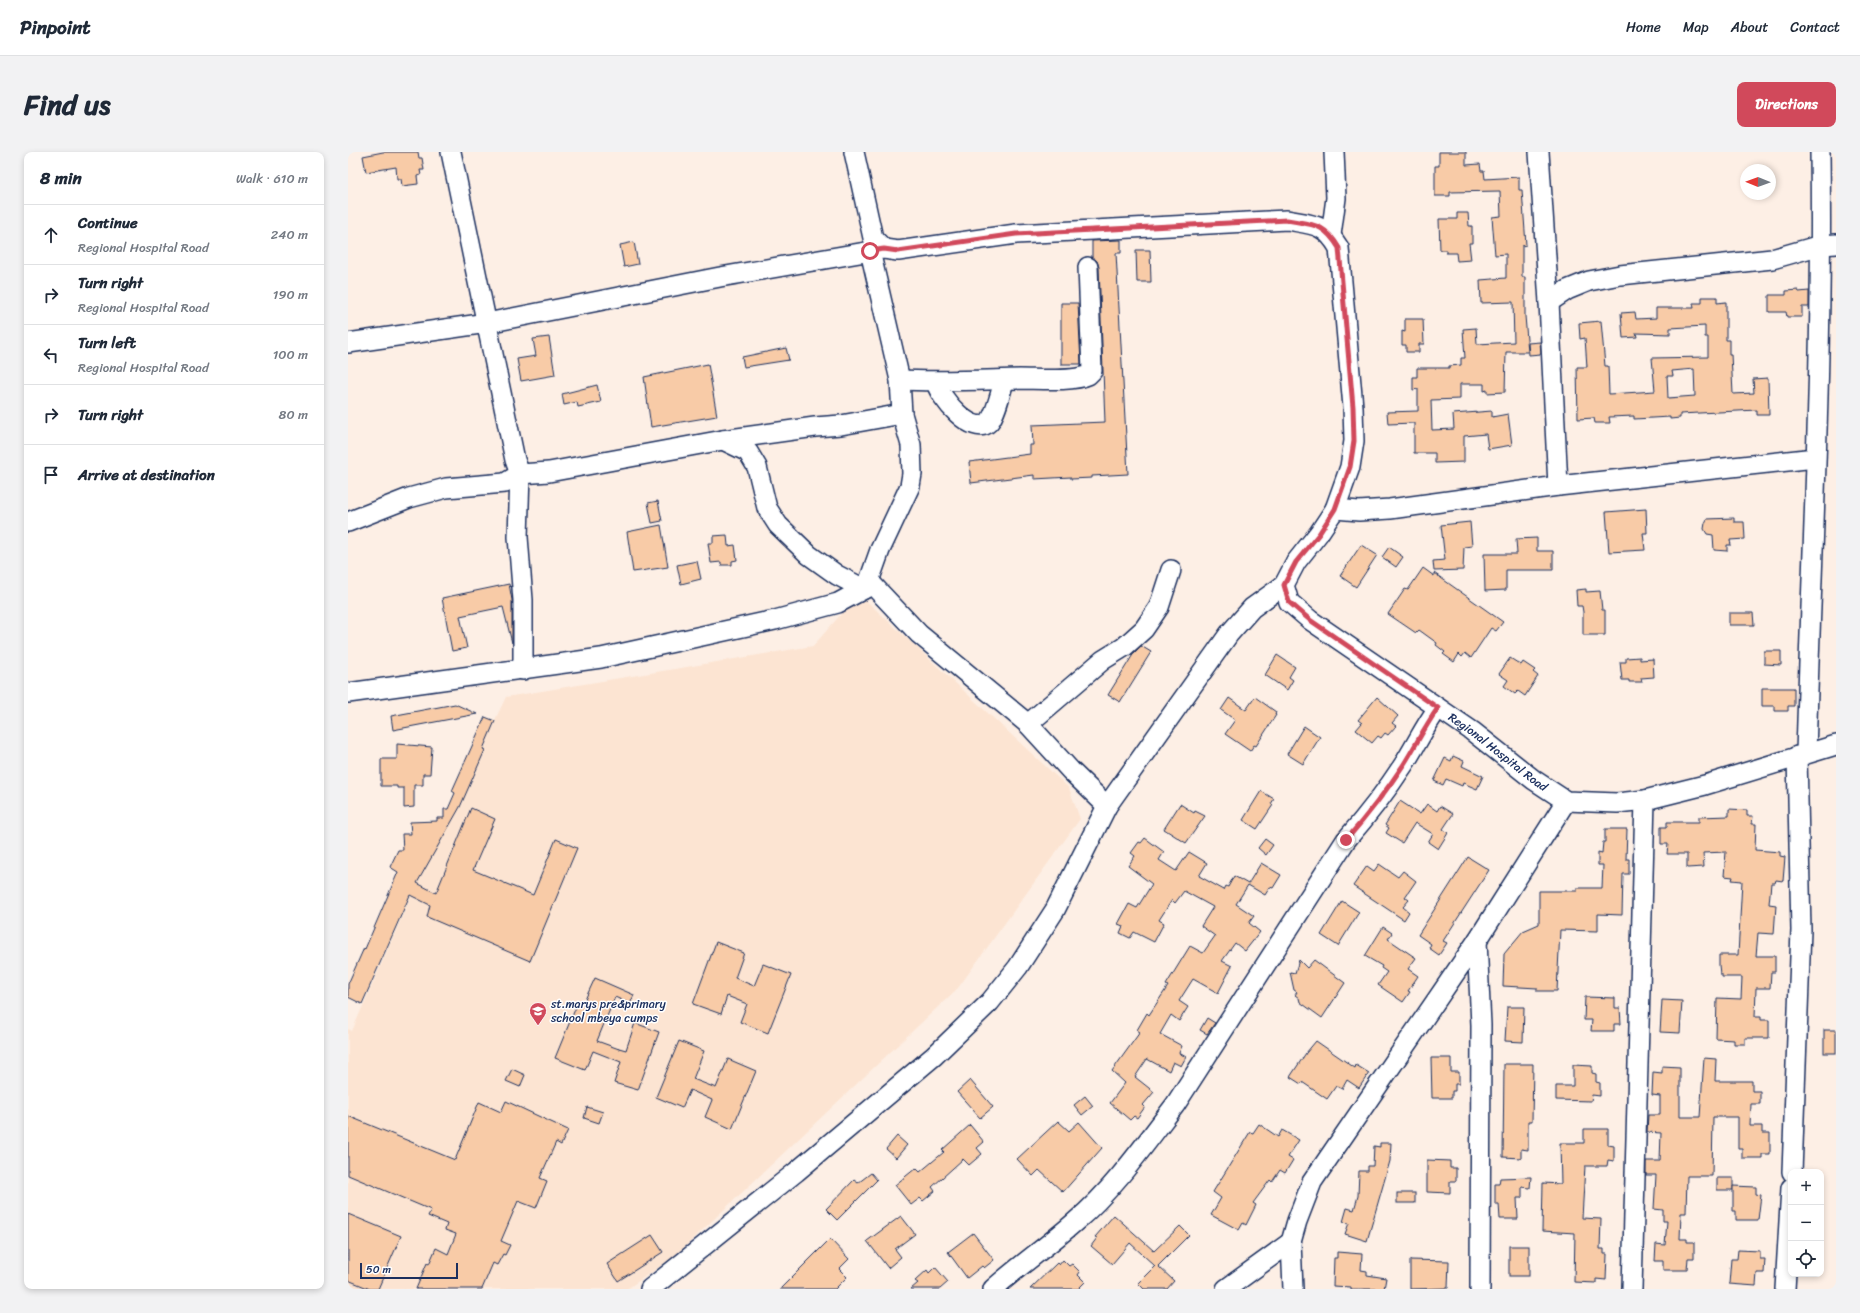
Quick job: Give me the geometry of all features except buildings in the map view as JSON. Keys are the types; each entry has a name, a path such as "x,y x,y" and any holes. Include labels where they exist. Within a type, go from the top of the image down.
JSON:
{"street":[{"path":"451,152 515,460 520,474 518,537 523,600 523,670"},
{"path":"348,693 601,658 775,620 838,603 866,585 880,550 912,480 911,445 902,414 900,380 877,250 854,152"},
{"path":"1331,235 1336,198 1334,152"},
{"path":"1539,152 1549,302 1558,486"},
{"path":"1792,1169 1801,930 1801,755 1821,331 1829,245 1820,152"},
{"path":"348,343 487,323 720,276 877,250 898,251 1016,234 1287,220 1318,226 1331,235 1339,248 1353,407 1354,441 1350,467 1335,509 1319,534 1296,562 1284,585 1252,608 1229,634 1107,806 1055,910 1018,966 990,1002 934,1056 796,1172 650,1289"},
{"path":"1549,302 1567,290 1589,281 1620,275 1772,259 1829,245"},
{"path":"900,380 936,382 967,380 1004,381 1069,378 1088,375 1092,371 1088,267"},
{"path":"936,382 938,390 951,407 973,426 982,426 989,421 997,405 1004,381"},
{"path":"348,522 409,498 446,488 505,483 520,474 549,472 723,440 815,426 841,425 902,414"},
{"path":"723,440 748,452 757,467 767,508 778,525 809,555 837,575 866,585 919,634 1028,724 1071,771 1107,806"},
{"path":"1335,509 1359,511 1390,509 1558,486 1815,458"},
{"path":"1028,724 1102,660 1124,647 1144,629 1159,607 1171,570"},
{"name":"Regional Hospital Road","path":"1284,585 1289,602 1310,620 1472,731 1534,780 1566,801 1617,804 1645,800 1705,785 1836,744"},
{"path":"993,1289 1024,1262 1077,1221 1102,1195 1175,1105 1342,847 1405,763 1426,725 1438,708"},
{"path":"1632,1289 1645,800"},
{"path":"1293,1289 1291,1242 1297,1221 1312,1182 1477,941 1566,801"},
{"path":"1477,941 1481,1025 1480,1289"},
{"path":"1785,1289 1790,1205"},
{"path":"1226,1289 1291,1242"}],"shaded area":[{"path":"859,594 1069,788 1080,819 958,988 675,1256 627,1289 348,1289 348,1029 352,1031 416,884 506,697 813,646"}],"place":[{"name":"st.marys pre&primary school mbeya cumps","path":"538,1026"}],"route":[{"path":"870,251 884,249 898,251 1016,234 1287,220 1318,226 1331,235 1339,248 1353,407 1354,441 1345,486 1335,509 1319,534 1296,562 1284,585 1289,602 1310,620 1438,708 1426,725 1405,763 1372,809 1346,840"}]}
